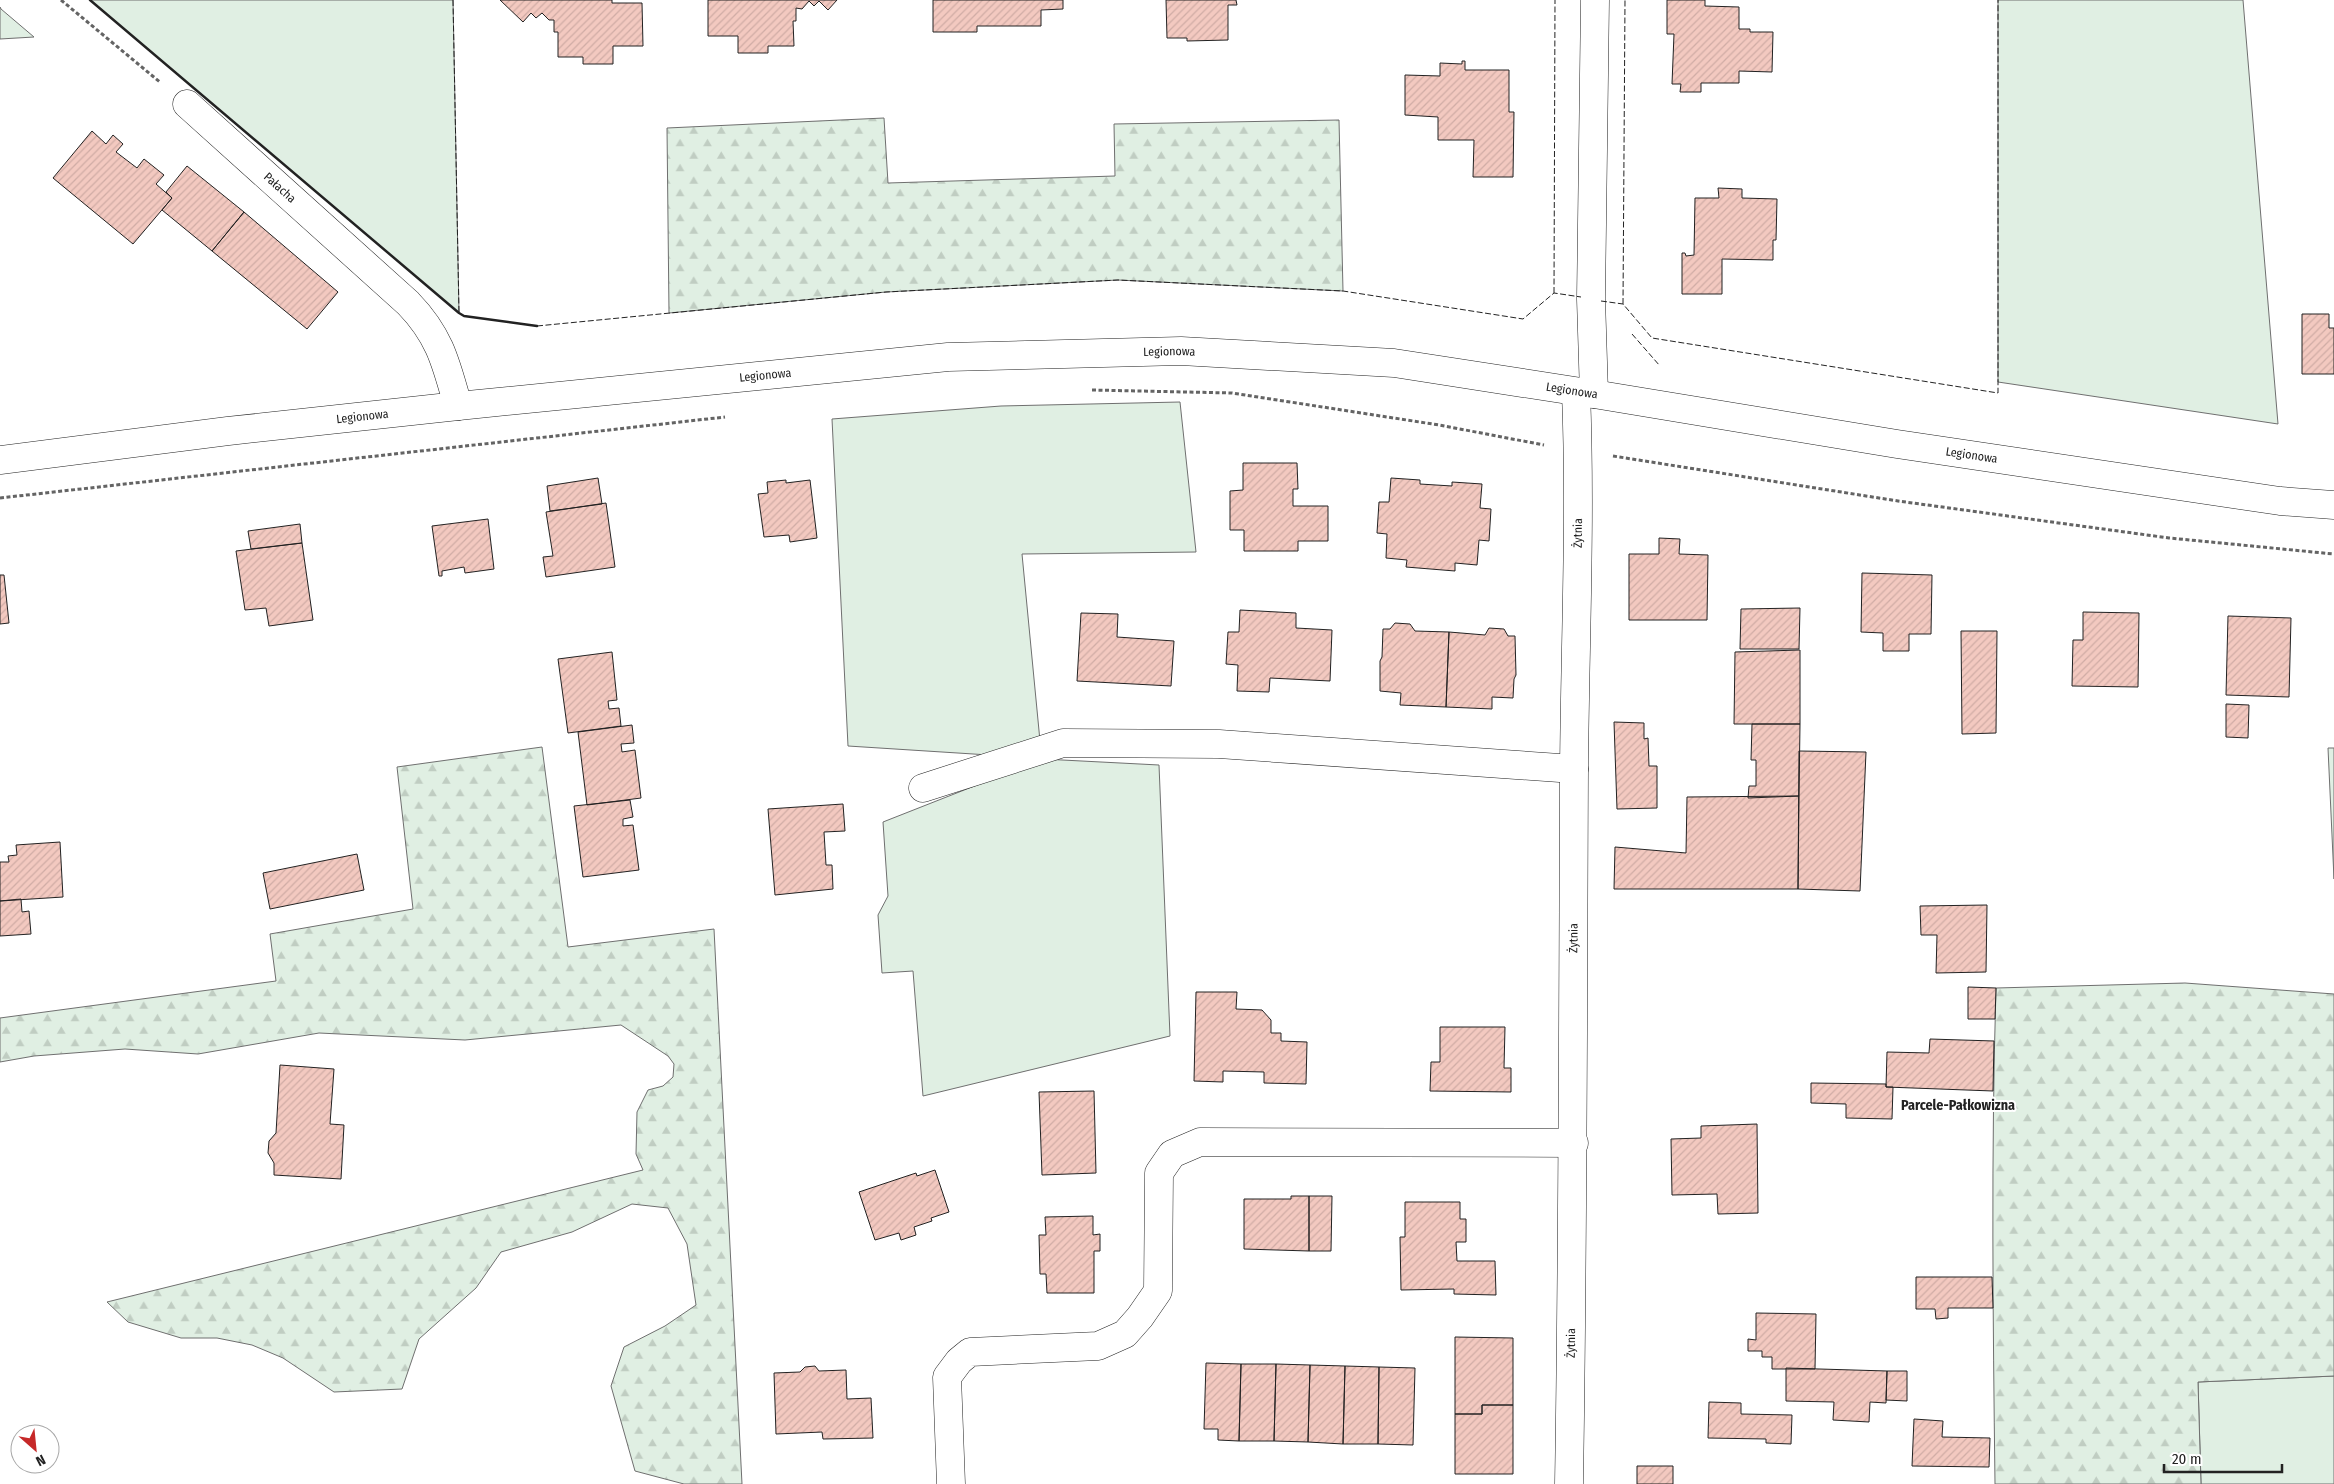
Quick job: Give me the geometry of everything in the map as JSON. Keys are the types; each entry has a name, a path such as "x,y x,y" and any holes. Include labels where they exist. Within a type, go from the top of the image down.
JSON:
{"main road":[{"name":"Żytnia","path":"1569,1484 1574,1143 1574,769 1578,451 1585,393 1591,299 1595,0"},
{"name":"Pałacha","path":"187,104 426,321 446,360 458,406"},
{"name":"Legionowa","path":"0,460 228,431 458,406 948,357 1181,351 1394,363 1906,446 2280,500 2334,505"},
{"path":"923,788 1063,743 1219,744 1574,769"},
{"path":"951,1484 947,1378 958,1361 970,1352 1098,1346 1125,1334 1140,1317 1158,1290 1158,1173 1172,1154 1200,1142 1574,1143"}],"path":[{"path":"60,0 187,104"},
{"path":"1082,390 1232,393 1439,425 1544,445"},
{"path":"0,498 735,416"},
{"path":"1607,455 1908,503 2169,538 2334,554"}],"green space":[{"path":"90,0 453,0 459,313"},
{"path":"1998,0 2243,0 2278,424 1998,382"},
{"path":"0,7 1,9 34,37 0,39"},
{"path":"884,118 888,183 1115,176 1114,124 1339,120 1343,291 1118,280 886,292 669,313 667,128"},
{"path":"1180,402 1196,552 1022,554 1040,741 989,755 848,746 832,419 1001,406"},
{"path":"542,747 568,947 714,929 742,1484 684,1484 635,1471 611,1386 624,1347 665,1326 696,1305 687,1244 668,1208 632,1204 572,1232 501,1252 476,1288 419,1339 402,1389 334,1392 283,1358 252,1345 217,1338 181,1338 128,1322 107,1302 643,1170 636,1154 637,1112 648,1090 663,1086 673,1077 674,1064 668,1056 621,1025 465,1040 319,1033 198,1054 125,1049 34,1056 0,1062 0,1018 276,981 270,934 413,909 397,767"},
{"path":"2328,748 2334,748 2334,879"},
{"path":"1043,759 1159,765 1170,1036 923,1096 913,971 882,973 878,915 888,896 883,822"},
{"path":"2185,983 2334,994 2334,1376 2198,1382 2201,1484 1995,1484 1993,1174 1996,988"},
{"path":"2334,1376 2334,1484 2201,1484 2198,1382"}],"building":[{"path":"500,0 612,0 612,3 642,3 643,46 613,46 613,64 583,64 583,57 558,57 558,32 554,32 554,20 549,20 542,13 536,18 531,13 523,22"},
{"path":"708,0 837,0 828,10 819,1 814,6 809,1 802,9 796,8 796,21 793,21 794,46 768,46 768,53 738,53 738,36 708,36"},
{"path":"933,0 1063,0 1063,9 1041,10 1041,26 977,26 977,32 933,32"},
{"path":"1166,0 1236,0 1237,5 1228,5 1228,40 1187,41 1187,38 1167,38"},
{"path":"1667,0 1705,0 1705,6 1739,7 1739,29 1750,29 1750,32 1773,32 1772,72 1739,71 1739,83 1701,83 1701,92 1680,92 1681,84 1672,84 1674,34 1667,34"},
{"path":"1462,61 1465,61 1465,70 1509,70 1509,112 1514,112 1513,177 1473,177 1474,140 1438,140 1438,117 1405,115 1405,75 1440,76 1440,63 1462,64"},
{"path":"92,131 106,144 113,135 123,144 116,152 137,168 144,159 164,175 156,184 172,198 133,244 53,178"},
{"path":"187,166 244,212 212,251 162,210 172,198 166,192"},
{"path":"1718,188 1742,189 1742,198 1777,199 1776,240 1773,240 1773,260 1722,259 1722,294 1682,294 1682,253 1685,253 1686,256 1694,255 1695,198 1719,198"},
{"path":"244,212 338,292 307,329 212,251"},
{"path":"2302,314 2329,314 2329,328 2334,328 2334,374 2302,374"},
{"path":"1243,463 1297,463 1298,489 1293,489 1293,506 1328,506 1328,541 1298,541 1298,551 1244,551 1244,530 1230,530 1230,491 1243,490"},
{"path":"598,478 602,504 550,511 547,486"},
{"path":"1391,478 1420,480 1420,484 1452,486 1452,482 1482,484 1480,508 1491,509 1489,541 1479,540 1477,565 1455,563 1455,571 1406,567 1407,560 1386,558 1387,534 1377,533 1379,502 1389,502"},
{"path":"786,480 786,483 810,480 817,538 790,542 789,535 764,537 758,494 768,493 767,482"},
{"path":"606,503 615,567 546,577 543,557 553,556 546,512"},
{"path":"488,519 494,569 465,573 464,567 442,571 442,576 439,576 432,526"},
{"path":"300,524 302,543 251,549 248,531"},
{"path":"1659,538 1680,539 1679,554 1708,555 1707,620 1629,620 1629,554 1659,554"},
{"path":"302,543 313,620 269,626 266,608 245,610 236,551"},
{"path":"1862,573 1932,575 1931,634 1909,634 1909,651 1883,651 1883,633 1861,632"},
{"path":"0,575 4,575 9,623 0,624"},
{"path":"1800,608 1799,649 1740,649 1741,609"},
{"path":"1240,610 1296,613 1296,628 1332,630 1330,681 1270,678 1269,692 1237,691 1238,665 1226,664 1228,632 1239,632"},
{"path":"2083,612 2139,613 2138,687 2072,686 2073,640 2083,640"},
{"path":"1081,613 1118,614 1117,637 1174,641 1171,686 1077,681"},
{"path":"2228,616 2291,618 2289,697 2226,695"},
{"path":"1395,623 1410,624 1415,631 1449,632 1446,707 1400,705 1401,693 1380,691 1383,629 1390,629"},
{"path":"1489,628 1504,629 1508,636 1515,636 1516,675 1513,698 1492,697 1492,709 1446,707 1449,632 1485,635"},
{"path":"1961,631 1997,631 1996,733 1962,734"},
{"path":"1800,650 1800,724 1734,724 1735,652"},
{"path":"612,652 617,700 608,701 609,709 619,708 621,726 568,733 558,659"},
{"path":"2226,704 2249,705 2248,738 2226,737"},
{"path":"1614,722 1644,723 1644,739 1648,738 1649,766 1657,766 1657,808 1617,809"},
{"path":"1752,724 1800,724 1799,796 1748,798 1749,786 1756,786 1756,760 1751,760"},
{"path":"632,725 634,743 621,744 622,752 635,750 641,798 587,805 578,732"},
{"path":"1799,751 1866,752 1860,891 1798,889"},
{"path":"1799,796 1798,889 1614,889 1615,847 1686,853 1687,797"},
{"path":"630,800 633,817 623,819 623,826 633,825 639,870 583,877 574,806"},
{"path":"843,804 845,831 824,832 826,865 832,865 833,889 775,895 768,809"},
{"path":"60,842 63,897 0,901 0,862 9,862 8,856 17,855 16,845"},
{"path":"357,854 364,890 270,909 263,873"},
{"path":"21,899 22,912 29,911 31,934 0,936 0,901"},
{"path":"1987,905 1986,972 1936,973 1937,935 1921,935 1920,906"},
{"path":"1968,987 1996,988 1995,1019 1968,1019"},
{"path":"1196,992 1237,992 1236,1009 1262,1010 1271,1020 1271,1033 1281,1033 1281,1041 1307,1042 1306,1084 1264,1083 1264,1072 1223,1071 1223,1082 1194,1081"},
{"path":"1440,1027 1505,1027 1504,1068 1511,1068 1511,1092 1430,1091 1431,1062 1440,1062"},
{"path":"1930,1039 1994,1041 1993,1091 1886,1087 1887,1052 1929,1053"},
{"path":"280,1065 334,1069 330,1124 344,1125 341,1179 274,1175 274,1163 268,1153 269,1141 276,1133"},
{"path":"1811,1083 1886,1084 1886,1087 1893,1087 1892,1119 1846,1118 1846,1104 1811,1103"},
{"path":"1094,1091 1096,1173 1042,1175 1039,1092"},
{"path":"1757,1124 1758,1213 1718,1214 1717,1194 1672,1195 1671,1139 1701,1138 1701,1126"},
{"path":"935,1170 949,1212 931,1218 932,1221 914,1227 916,1235 901,1240 899,1233 875,1240 859,1192 916,1173 917,1176"},
{"path":"1291,1196 1309,1196 1309,1251 1244,1249 1244,1199 1291,1199"},
{"path":"1309,1196 1332,1196 1331,1251 1309,1251"},
{"path":"1405,1202 1460,1202 1460,1219 1466,1219 1466,1242 1456,1242 1457,1261 1495,1261 1496,1295 1454,1294 1454,1289 1401,1290 1400,1237 1405,1237"},
{"path":"1093,1216 1093,1235 1100,1234 1100,1251 1094,1251 1094,1293 1047,1293 1046,1274 1040,1274 1039,1235 1046,1235 1045,1217"},
{"path":"1916,1277 1992,1277 1993,1308 1948,1308 1948,1318 1936,1319 1935,1309 1916,1309"},
{"path":"1756,1313 1816,1314 1815,1369 1772,1369 1772,1357 1762,1357 1762,1351 1748,1351 1748,1339 1756,1340"},
{"path":"1455,1337 1513,1338 1513,1405 1482,1405 1482,1414 1455,1414"},
{"path":"1206,1363 1241,1364 1239,1441 1218,1440 1218,1429 1204,1429"},
{"path":"1241,1364 1276,1364 1274,1441 1239,1441"},
{"path":"1276,1364 1310,1365 1308,1442 1274,1441"},
{"path":"1310,1365 1345,1366 1343,1444 1308,1442"},
{"path":"815,1366 819,1371 846,1370 847,1399 871,1398 873,1438 823,1439 822,1432 776,1434 774,1373 800,1372 805,1367"},
{"path":"1345,1366 1379,1367 1378,1444 1343,1444"},
{"path":"1379,1367 1415,1368 1413,1445 1378,1444"},
{"path":"1786,1368 1887,1371 1886,1403 1870,1402 1869,1422 1833,1420 1834,1402 1786,1401"},
{"path":"1887,1371 1907,1371 1907,1401 1886,1400"},
{"path":"1709,1402 1741,1403 1741,1414 1792,1415 1791,1444 1766,1443 1766,1439 1708,1438"},
{"path":"1482,1405 1513,1405 1513,1474 1455,1474 1455,1414 1482,1414"},
{"path":"1914,1419 1943,1421 1942,1437 1990,1438 1989,1467 1912,1466"},
{"path":"1637,1466 1673,1466 1673,1484 1637,1484"}],"fence":[{"path":"453,0 459,313"},
{"path":"1554,293 1555,0"},
{"path":"1623,304 1625,0"},
{"path":"1601,301 1623,304 1652,338 1998,393 1998,0"},
{"path":"537,326 886,292 1118,280 1343,291 1523,319 1554,293 1581,297"},
{"path":"1632,334 1660,366"}],"wall":[{"path":"90,0 459,313 464,316 537,326"}],"district":[{"name":"Parcele-Pałkowizna","path":"1958,1105"}]}
